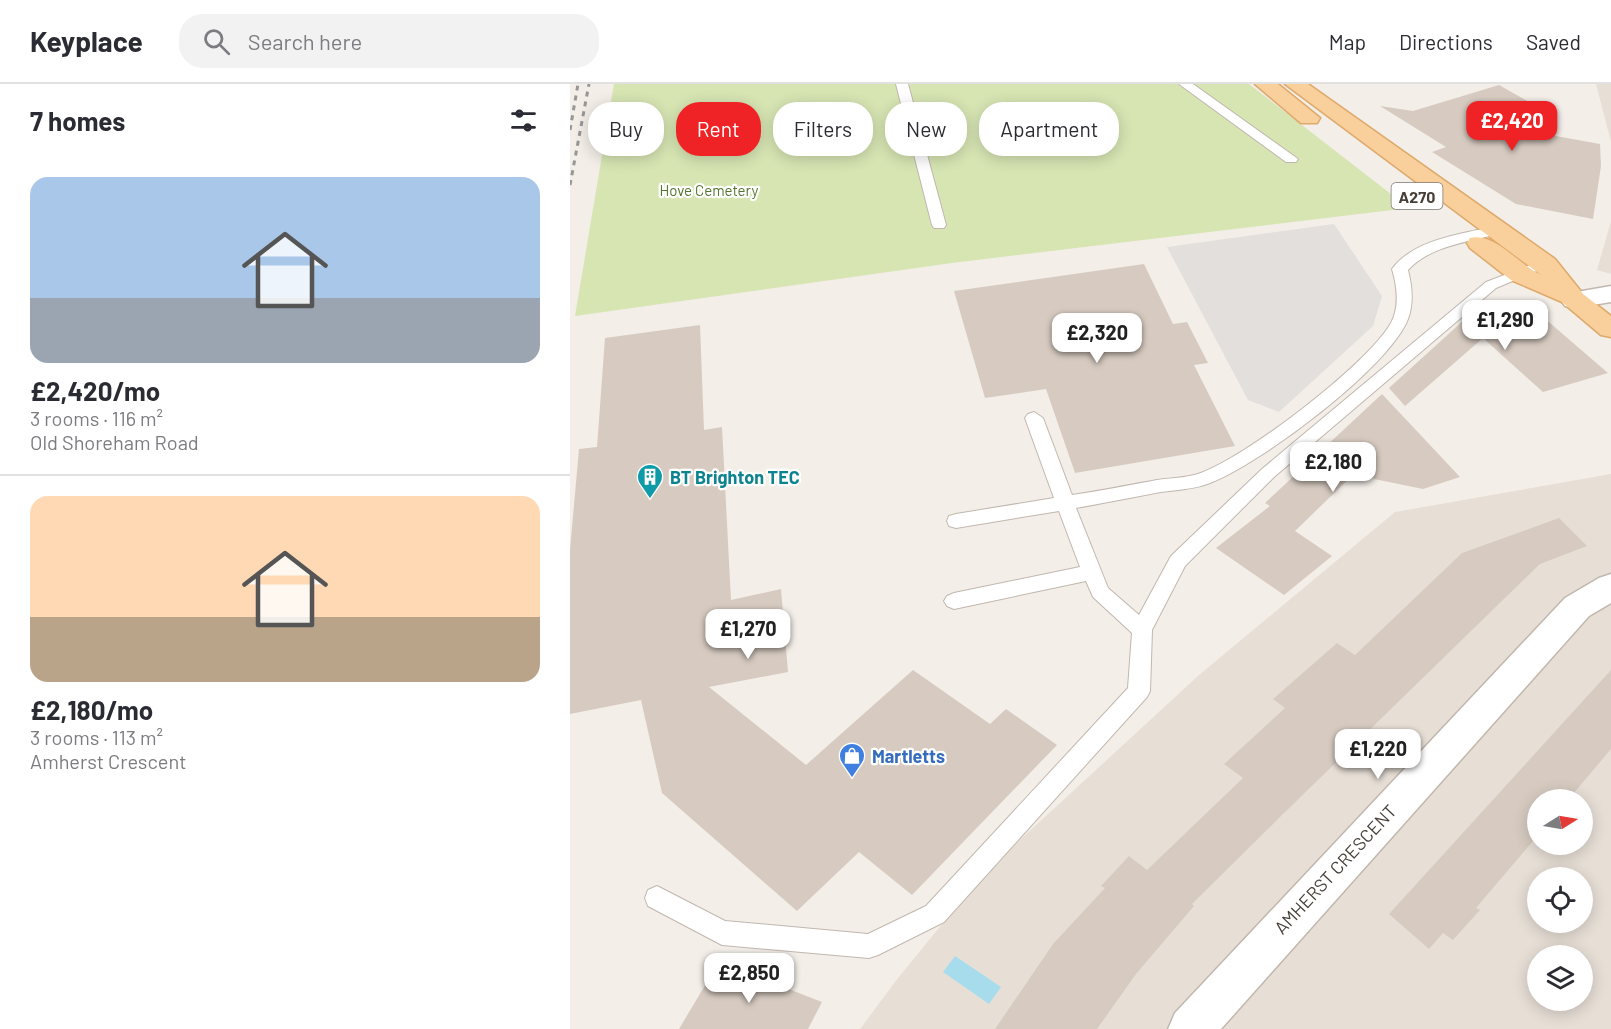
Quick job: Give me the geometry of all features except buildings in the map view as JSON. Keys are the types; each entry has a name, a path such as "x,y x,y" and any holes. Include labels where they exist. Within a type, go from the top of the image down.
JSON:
{"main road":[{"name":"A270","path":"1265,84 1520,275 1574,300 1611,329"},
{"name":"A270","path":"1295,84 1546,264 1574,300"}],"street":[{"path":"1574,300 1611,294"},
{"name":"AMHERST CRESCENT","path":"1191,1029 1577,607 1611,587"}],"lane":[{"path":"902,84 939,225"},
{"path":"1185,84 1291,159"},
{"path":"956,521 1205,478 1261,447 1305,415 1377,353 1392,333 1401,315 1406,292 1400,269 1406,260 1422,251 1496,230"},
{"path":"657,898 722,933 869,946 935,914 1138,691 1142,630 1178,561 1268,473 1491,285 1546,264"},
{"path":"1034,418 1101,592 1142,630"},
{"path":"954,601 1093,572"}],"shaded area":[{"path":"1596,84 1611,84 1611,142"},
{"path":"1611,221 1611,274 1597,270"},
{"path":"1334,224 1382,296 1373,326 1279,412 1248,400 1167,247"},
{"path":"1611,474 1611,1029 860,1029 898,978 983,874 1199,675 1395,512"}],"green space":[{"name":"Hove Cemetery","path":"614,84 1249,84 1409,208 952,263 575,316 602,156 664,156 664,102 611,102"}],"water":[{"path":"955,956 1001,987 989,1004 943,972"}],"railway":[{"path":"570,130 578,84"},
{"path":"570,185 589,84"}],"place":[{"name":"BT Brighton TEC","path":"650,500"},
{"name":"Martletts","path":"852,779"}]}
